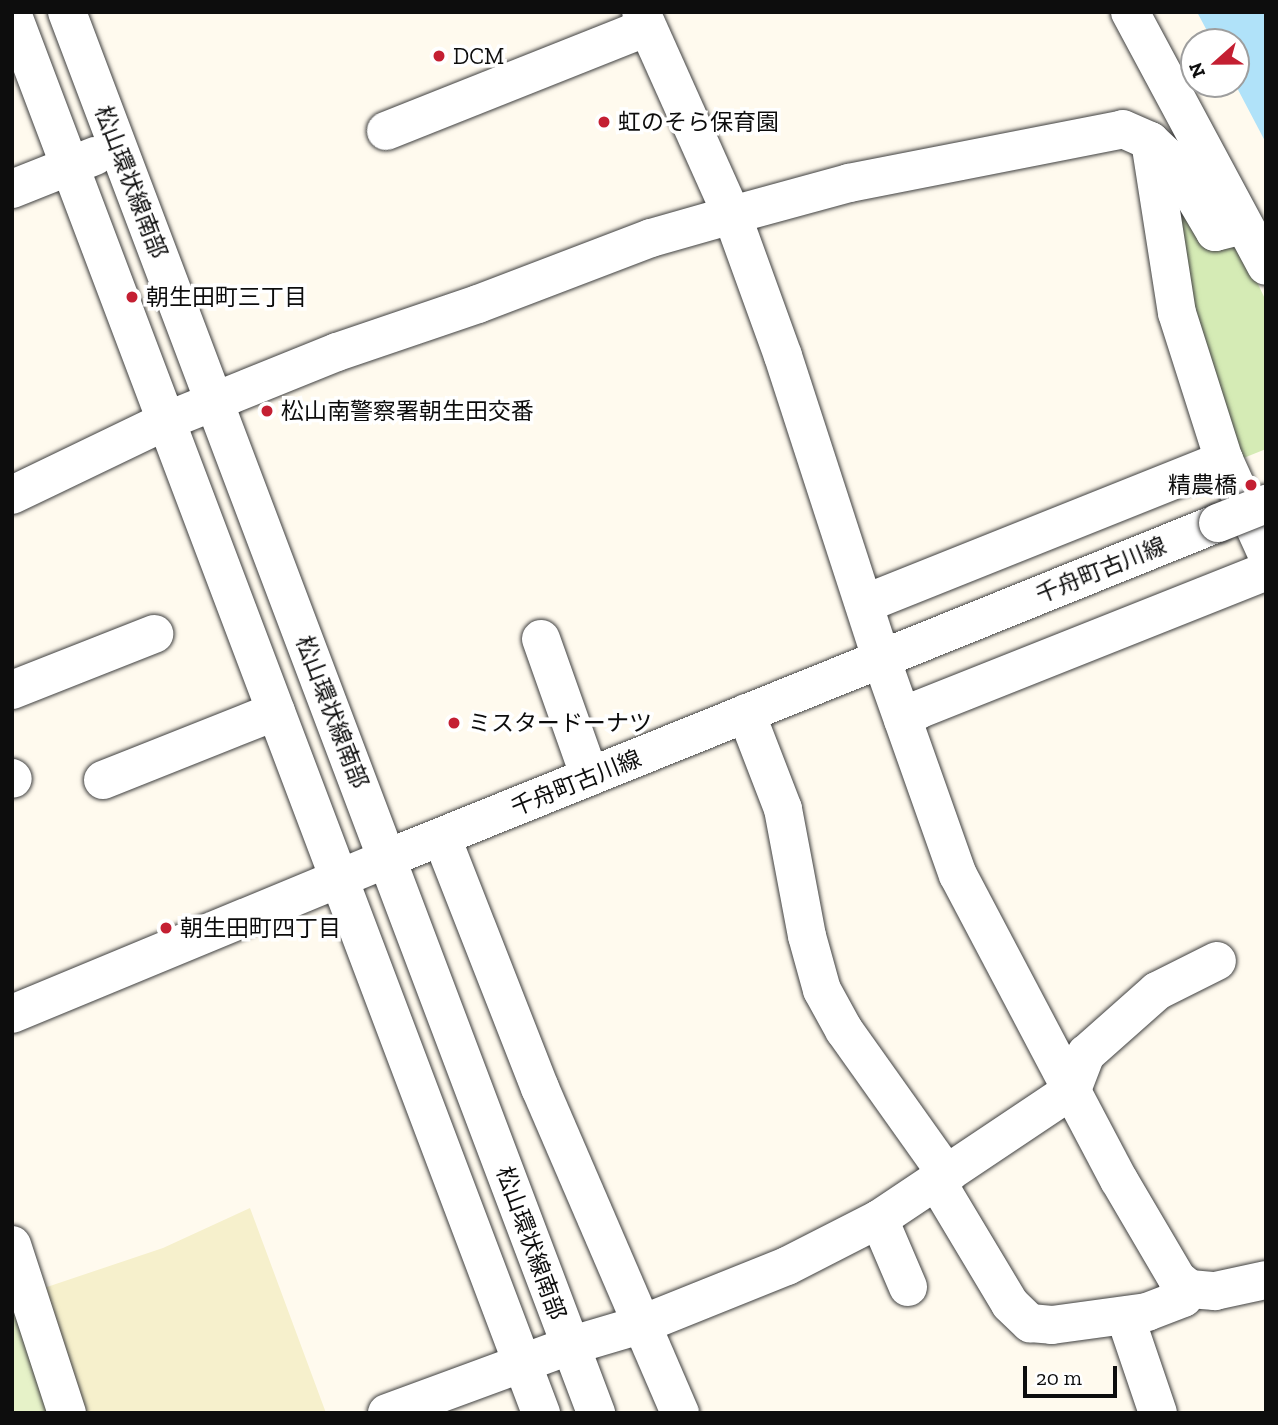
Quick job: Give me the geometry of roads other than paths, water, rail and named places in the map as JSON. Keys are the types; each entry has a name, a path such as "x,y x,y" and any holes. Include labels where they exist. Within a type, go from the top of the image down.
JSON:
{"street":[{"name":"松山環状線南部","path":"67,12 596,1413"},
{"path":"1130,12 1266,266"},
{"path":"12,13 541,1413"},
{"path":"386,131 644,19 732,215 783,356 881,658 958,875 1072,1090 1177,1279 1190,1289 1215,1291 1266,1280"},
{"path":"12,495 166,421 337,352 478,304 651,238 849,183 1123,129 1150,141 1175,164 1215,232 1244,225"},
{"path":"1150,141 1177,313 1224,460 1266,552"},
{"path":"12,189 118,147"},
{"path":"864,604 1224,460"},
{"name":"千舟町古川線","path":"12,1014 388,858 1266,504"},
{"path":"903,720 920,709 1266,571"},
{"path":"12,690 153,634"},
{"path":"541,639 590,777"},
{"path":"103,780 276,711"},
{"path":"746,713 783,809 807,936 822,990 844,1030 942,1178 1010,1304 1030,1323 1052,1325 1125,1317 1171,1305 1183,1298 1190,1289"},
{"path":"442,838 540,1088 680,1413"},
{"path":"387,1413 569,1346 640,1325 787,1266 879,1219 1072,1090 1086,1054 1146,1000 1170,983 1217,961"},
{"path":"879,1219 908,1287"},
{"path":"12,1245 67,1413"},
{"path":"1125,1317 1157,1413"}],"water":[{"path":"1197,12 1266,12 1266,143 1242,98 1250,98 1250,28 1206,28"}],"place":[{"name":"DCM","path":"439,56"},
{"name":"虹のそら保育園","path":"604,122"},
{"name":"朝生田町三丁目","path":"132,297"},
{"name":"松山南警察署朝生田交番","path":"267,411"},
{"name":"精農橋","path":"1251,485"},
{"name":"ミスタードーナツ","path":"454,723"},
{"name":"朝生田町四丁目","path":"166,928"}]}
